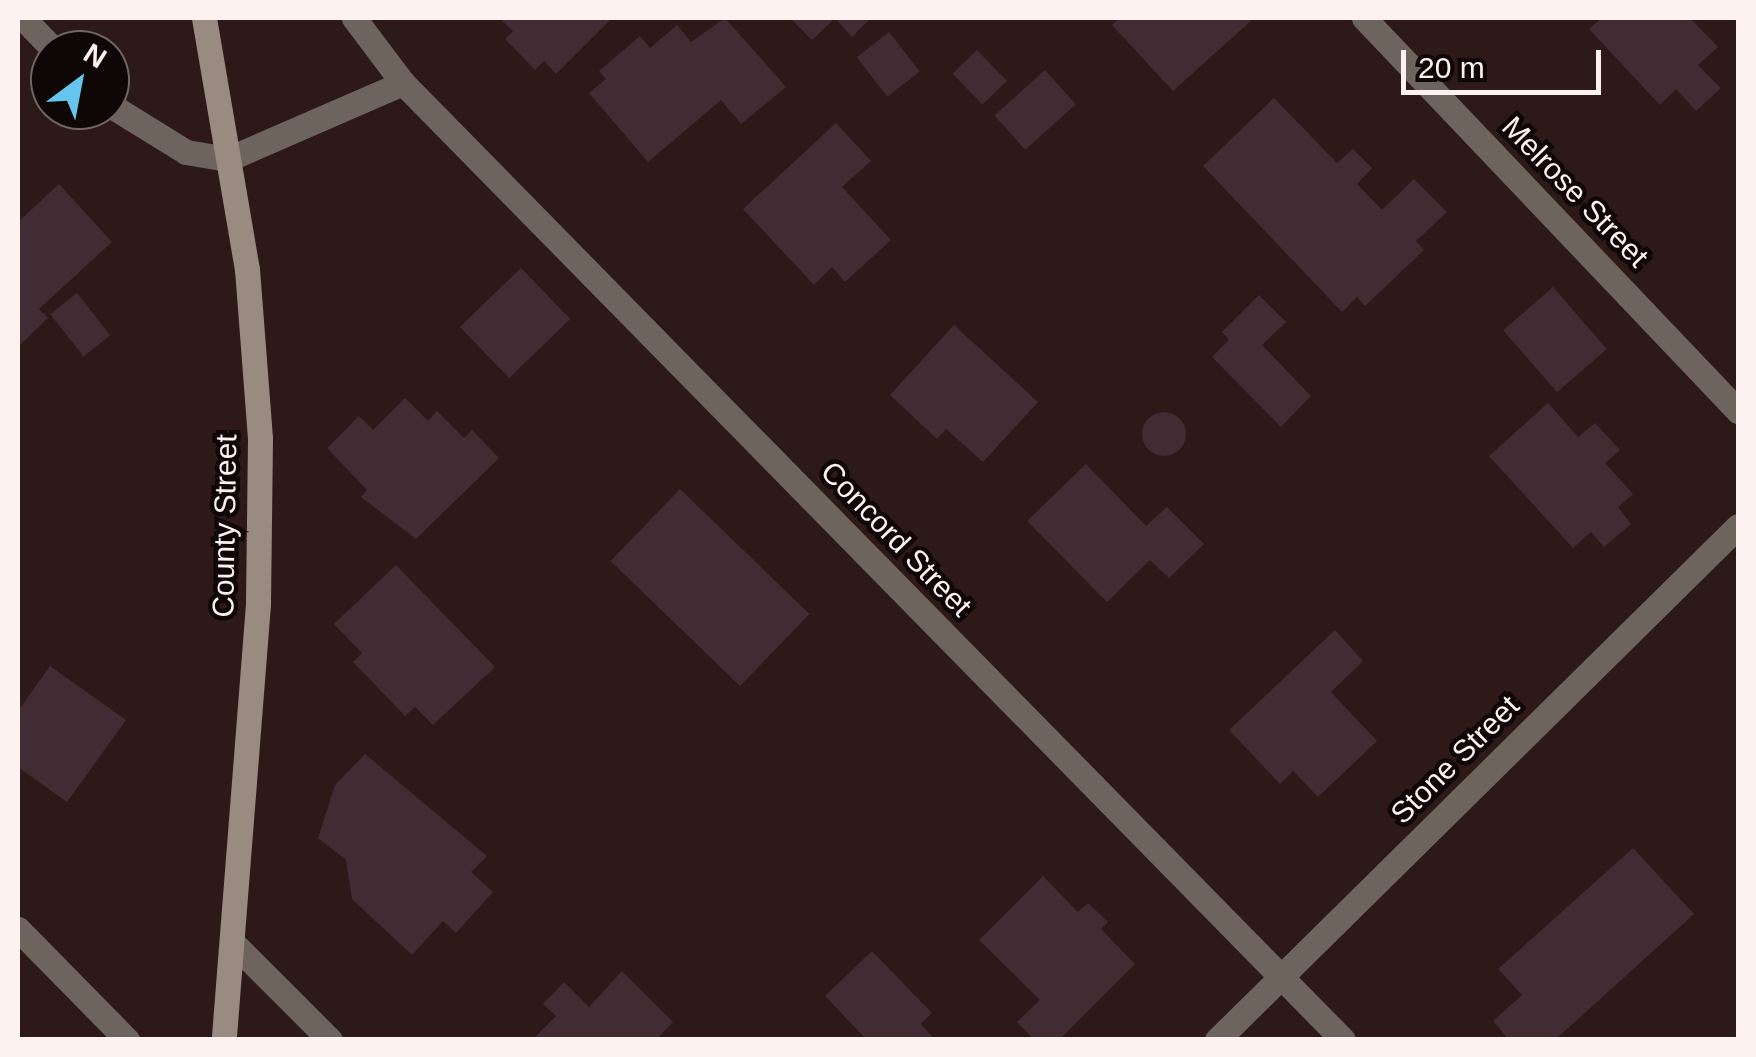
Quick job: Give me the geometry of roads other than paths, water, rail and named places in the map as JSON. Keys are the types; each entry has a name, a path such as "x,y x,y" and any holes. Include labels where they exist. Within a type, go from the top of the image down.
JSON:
{"street":[{"name":"County Street","path":"204,18 255,325 260,440 224,1040"},
{"name":"Concord Street","path":"354,18 403,83 1343,1040"},
{"name":"Melrose Street","path":"1364,18 1738,411"},
{"path":"130,117 186,152 228,159 403,83"},
{"name":"Stone Street","path":"1218,1040 1738,526"},
{"path":"18,928 127,1040"},
{"path":"232,942 330,1040"}]}
